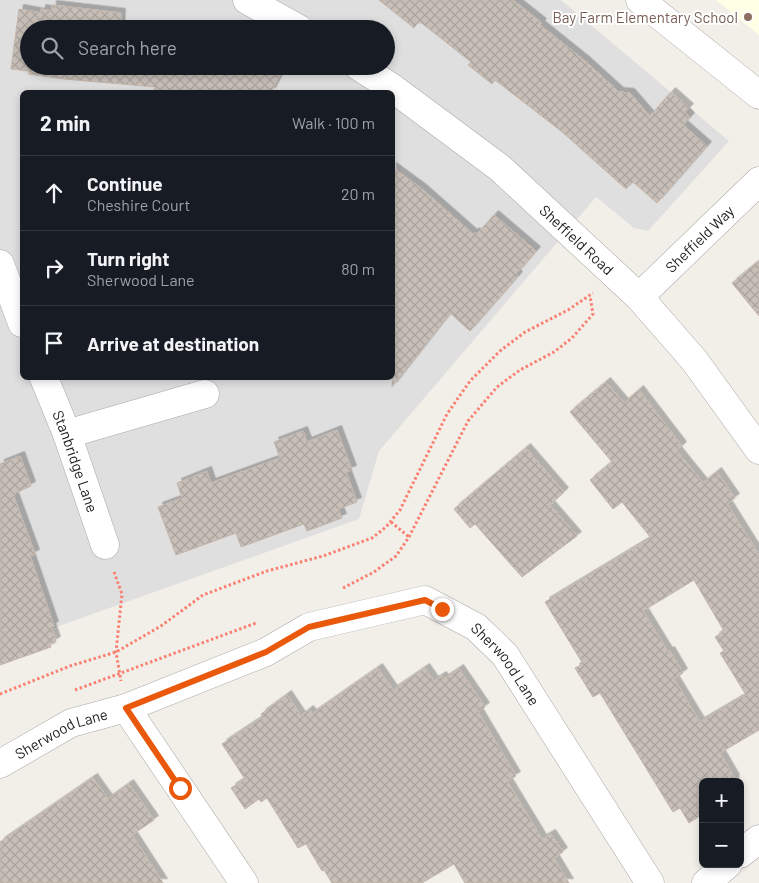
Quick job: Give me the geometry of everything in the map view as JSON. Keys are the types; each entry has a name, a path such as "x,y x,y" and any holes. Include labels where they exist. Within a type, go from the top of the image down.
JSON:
{"street":[{"path":"247,0 283,20"},
{"path":"640,0 759,95"},
{"name":"Sheffield Road","path":"372,75 394,90"},
{"name":"Sheffield Road","path":"395,91 500,168 638,297 694,360 759,450"},
{"name":"Sheffield Way","path":"638,297 759,181"},
{"path":"0,264 20,318"},
{"name":"Stanbridge Lane","path":"45,380 67,434 105,545"},
{"path":"67,434 204,394"},
{"name":"Sherwood Lane","path":"0,764 71,723 126,708 266,652 309,627 425,600 476,627 505,655 650,883"},
{"path":"126,708 244,883"},
{"path":"744,851 759,839"},
{"path":"706,883 723,868"}],"path":[{"path":"0,694 70,666 116,652 161,626 203,595 267,571 323,556 372,538 400,510 413,488 447,414 470,381 500,351 525,332 568,310 590,296 610,271"},
{"path":"337,590 374,572 396,556 409,537 468,421 497,387 520,370 554,352 572,338 593,314 590,296"},
{"path":"390,522 409,537"},
{"path":"105,545 122,594 116,652 126,708"},
{"path":"74,690 265,620"}],"shaded area":[{"path":"0,0 561,0 729,141 648,231 634,228 596,197 379,451 359,519 0,647"},
{"name":"Bay Farm Elementary School","path":"716,0 759,0 759,35"}],"building":[{"path":"379,0 513,0 542,23 540,25 585,61 619,92 630,93 650,116 671,92 689,108 685,112 690,117 683,125 707,146 657,203 633,182 626,189 561,131 495,80 492,84 468,65 471,62 419,21 414,28"},
{"path":"52,5 121,13 121,20 20,20 20,70 11,69 19,9 41,13 41,9 52,11"},
{"path":"36,75 280,75 272,90 154,90 155,87"},
{"path":"395,169 422,189 473,234 475,232 477,234 494,215 536,251 516,274 518,276 470,331 450,313 392,387 392,380 395,380"},
{"path":"759,261 759,316 732,283"},
{"path":"606,382 624,403 639,390 682,446 677,451 703,483 717,472 735,498 727,504 759,555 759,730 720,753 734,778 699,778 699,817 689,823 680,808 673,812 600,693 593,697 575,668 583,664 545,602 651,538 622,502 613,509 590,480 612,462 570,412","holes":["694,580 724,631 715,637 724,651 720,653 746,695 700,722 674,679 683,673 643,611"]},
{"path":"337,430 352,470 346,472 357,502 338,509 342,518 307,531 304,524 241,547 236,533 176,555 158,507 182,498 177,483 207,471 211,483 280,458 274,442 303,431 307,442"},
{"path":"526,448 564,492 550,505 577,536 522,577 475,524 470,528 454,509"},
{"path":"20,456 31,486 13,494 35,554 30,556 54,626 51,627 56,641 50,644 51,647 0,665 0,464"},
{"path":"378,668 393,690 425,668 434,681 442,676 444,679 459,669 485,707 478,712 516,776 507,781 542,839 551,834 563,852 554,858 569,883 465,883 454,864 422,883 332,883 324,870 322,871 306,844 298,848 267,798 261,802 259,799 245,809 231,788 245,779 222,744 263,717 261,714 287,695 301,716 309,710 312,714"},
{"path":"93,778 108,799 129,784 154,820 132,835 163,883 0,883 0,842"}],"place":[{"name":"Bay Farm Elementary School","path":"748,17"}],"route":[{"path":"180,788 126,708 266,652 309,627 425,600 442,609"}]}
